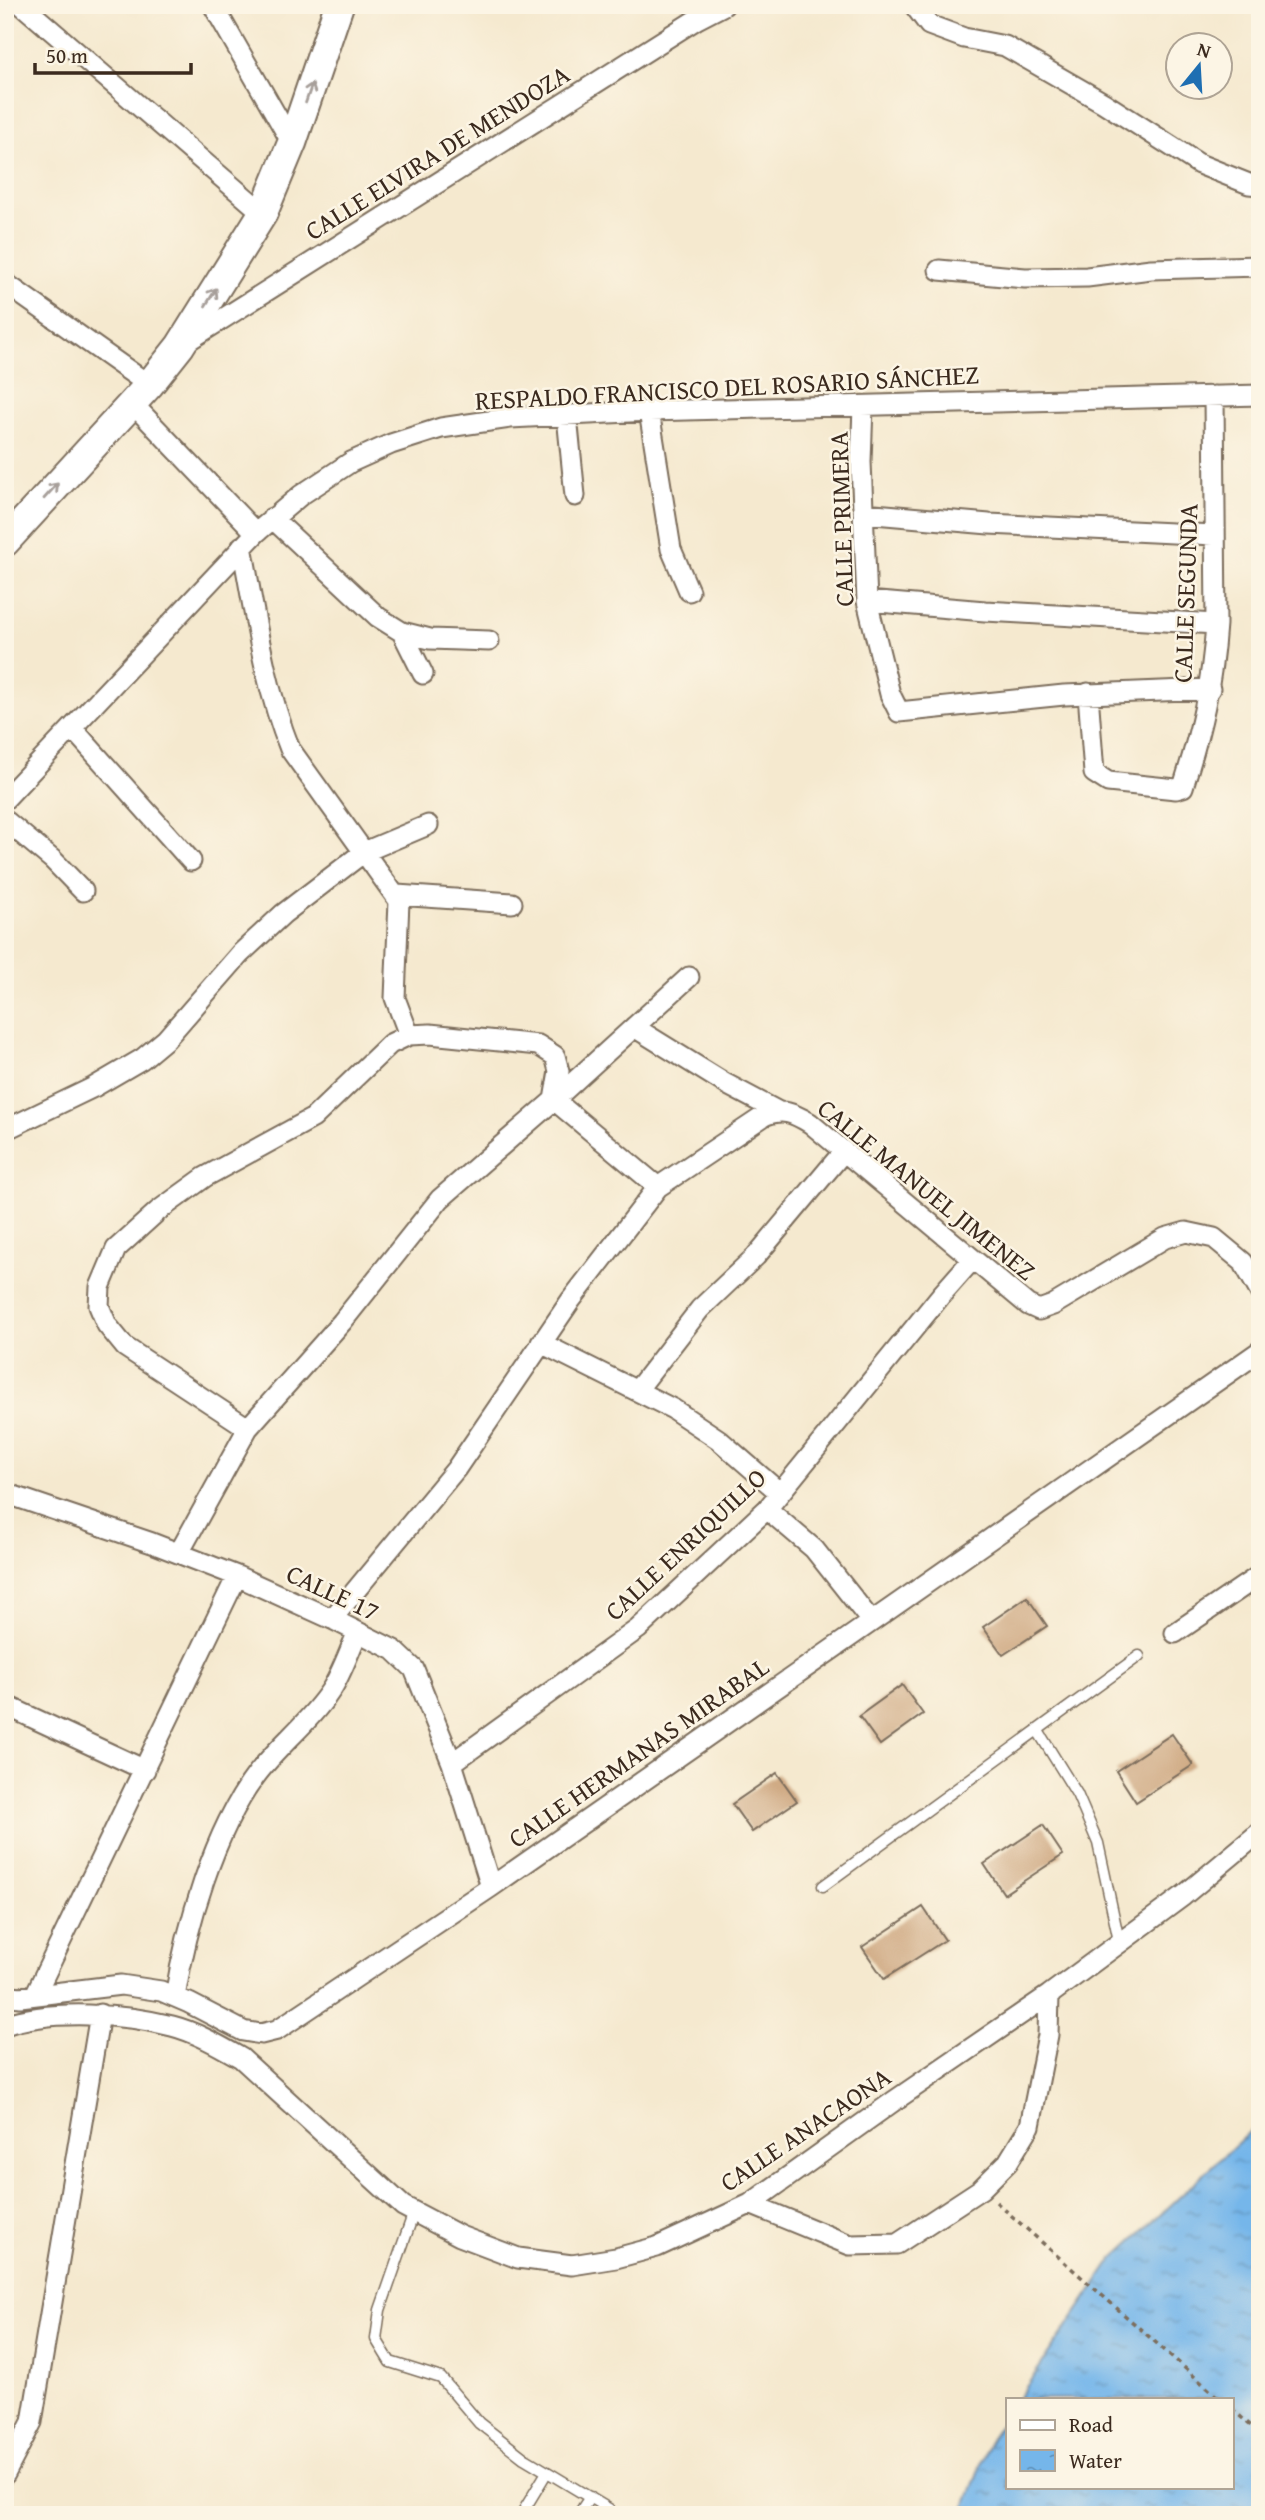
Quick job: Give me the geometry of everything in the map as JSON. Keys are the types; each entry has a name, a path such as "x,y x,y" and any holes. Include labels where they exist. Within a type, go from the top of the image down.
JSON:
{"main road":[{"path":"5,542 140,394 180,346 263,213 292,143 339,5"}],"street":[{"path":"22,5 263,213"},
{"path":"212,5 292,143"},
{"name":"CALLE ELVIRA DE MENDOZA","path":"180,346 697,19 724,5"},
{"path":"914,5 929,25 964,37 1004,46 1104,103 1199,164 1249,184 1260,185"},
{"path":"939,270 1025,278 1087,277 1151,269 1260,266"},
{"path":"5,283 140,394 249,540 264,666 290,749 397,895 400,907 396,1000 409,1035"},
{"name":"RESPALDO FRANCISCO DEL ROSARIO SÁNCHEZ","path":"5,799 249,540 301,495 351,462 391,444 441,428 510,418 649,411 1260,395"},
{"name":"CALLE SEGUNDA","path":"1088,694 1094,773 1100,779 1176,789 1183,787 1202,726 1210,689 1216,624 1214,397"},
{"name":"CALLE PRIMERA","path":"863,406 863,513 867,601 890,694 897,710 903,713 1088,694"},
{"path":"649,411 671,549 690,591"},
{"path":"567,416 575,496"},
{"path":"863,513 989,524 1214,535"},
{"path":"272,519 378,617 402,632 430,639 489,640"},
{"path":"867,601 985,611 1216,624"},
{"path":"402,632 423,674"},
{"path":"1088,694 1210,689"},
{"path":"72,728 191,861"},
{"path":"5,820 53,860 83,891"},
{"path":"5,1130 94,1087 142,1059 166,1039 240,954 331,875 364,852 428,825"},
{"path":"397,895 512,903"},
{"path":"179,1553 248,1428 342,1322 440,1199 689,978"},
{"path":"634,1027 726,1084 777,1111"},
{"path":"248,1428 125,1347 107,1325 99,1306 100,1287 116,1249 158,1210 205,1177 313,1118 390,1044 409,1035 430,1034 538,1045 555,1055 559,1071 554,1100"},
{"path":"554,1100 658,1187"},
{"name":"CALLE MANUEL JIMENEZ","path":"332,1619 456,1469 571,1300 658,1187 764,1116 777,1111 791,1112 810,1123 972,1260 1028,1305 1039,1310 1053,1305 1165,1238 1186,1233 1214,1238 1243,1262 1260,1292"},
{"path":"638,1390 699,1309 756,1256 844,1152"},
{"name":"CALLE ENRIQUILLO","path":"452,1763 638,1629 767,1509 972,1260"},
{"path":"541,1343 673,1409 718,1439 780,1493"},
{"name":"CALLE HERMANAS MIRABAL","path":"5,1995 20,1997 121,1985 175,1997 243,2031 261,2034 277,2030 491,1887 1260,1352"},
{"name":"CALLE 17","path":"5,1493 179,1553 237,1576 394,1650 414,1669 452,1763 491,1887"},
{"path":"767,1509 814,1549 871,1621"},
{"path":"1175,1633 1260,1574"},
{"path":"35,1995 237,1576"},
{"path":"175,1997 181,1957 196,1905 226,1828 257,1774 299,1730 331,1689 358,1632"},
{"path":"5,1705 145,1770"},
{"name":"CALLE ANACAONA","path":"5,2025 21,2019 100,2014 173,2026 212,2042 241,2058 403,2206 460,2236 517,2258 572,2265 616,2258 656,2247 750,2204 1049,1995 1183,1896 1260,1832"},
{"path":"750,2204 850,2245 897,2245 981,2189 1008,2162 1030,2126 1048,2035 1049,1995"},
{"path":"5,2474 32,2422 100,2014"}],"lane":[{"path":"823,1886 1139,1656"},
{"path":"1038,1731 1077,1794 1098,1843 1119,1941"},
{"path":"414,2212 380,2310 376,2339 390,2362 441,2378 479,2423 524,2458 609,2509 613,2515"},
{"path":"521,2515 547,2472"},
{"path":"578,2515 590,2497"}],"path":[{"path":"981,2189 1219,2398"},
{"path":"1234,2411 1260,2434"}],"water":[{"path":"1260,2122 1260,2515 962,2515 990,2440 1006,2417 1006,2488 1234,2488 1234,2398 1019,2398 1113,2259"}],"building":[{"path":"1027,1597 1047,1626 1003,1655 983,1627"},
{"path":"902,1685 923,1714 880,1745 859,1716"},
{"path":"1172,1734 1193,1765 1136,1802 1116,1771"},
{"path":"777,1773 797,1801 752,1832 732,1804"},
{"path":"1043,1825 1063,1855 1004,1894 984,1864"},
{"path":"923,1907 945,1940 884,1979 862,1947"}]}
